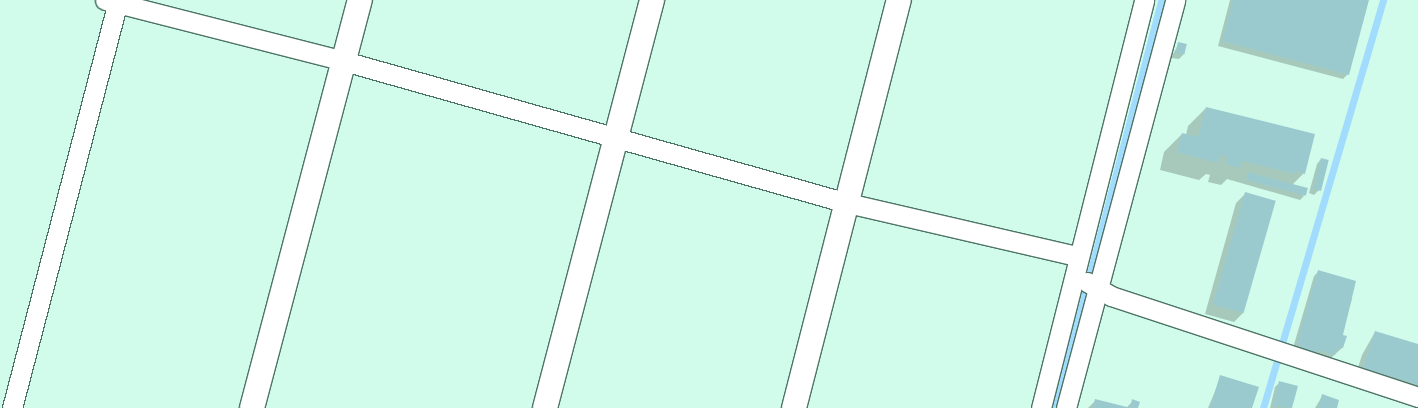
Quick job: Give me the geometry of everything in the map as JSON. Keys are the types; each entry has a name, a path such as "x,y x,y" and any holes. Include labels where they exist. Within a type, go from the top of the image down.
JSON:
{"street":[{"path":"252,408 360,0"},
{"path":"545,408 652,0"},
{"path":"794,408 899,0"},
{"path":"1041,408 1076,276 1078,256 1144,0"},
{"path":"1066,408 1175,0"},
{"path":"12,408 113,1 344,61 616,136 847,203 1078,256"},
{"path":"1076,276 1111,296 1418,397"}],"building":[{"path":"1233,0 1369,0 1349,75 1222,41"},
{"path":"1178,42 1187,44 1184,55 1176,53"},
{"path":"1206,107 1315,134 1305,174 1296,171 1296,174 1242,161 1240,168 1226,164 1227,157 1220,155 1218,163 1177,152 1182,133 1198,137"},
{"path":"1321,158 1329,160 1321,191 1313,189"},
{"path":"1248,172 1308,188 1306,196 1246,180"},
{"path":"1245,192 1276,201 1244,313 1213,304"},
{"path":"1318,270 1356,281 1343,335 1347,336 1343,348 1338,347 1335,355 1317,350 1316,354 1301,350 1302,346 1297,344"},
{"path":"1375,331 1418,344 1418,385 1363,368"},
{"path":"1220,375 1259,387 1252,408 1210,408"},
{"path":"1279,381 1298,386 1292,408 1273,406"},
{"path":"1322,394 1339,400 1337,408 1318,408"},
{"path":"1095,399 1127,407 1127,408 1093,408"},
{"path":"1132,399 1140,402 1138,408 1130,408"}],"waterway":[{"path":"1055,408 1161,0"},
{"path":"1263,408 1383,0"}]}
